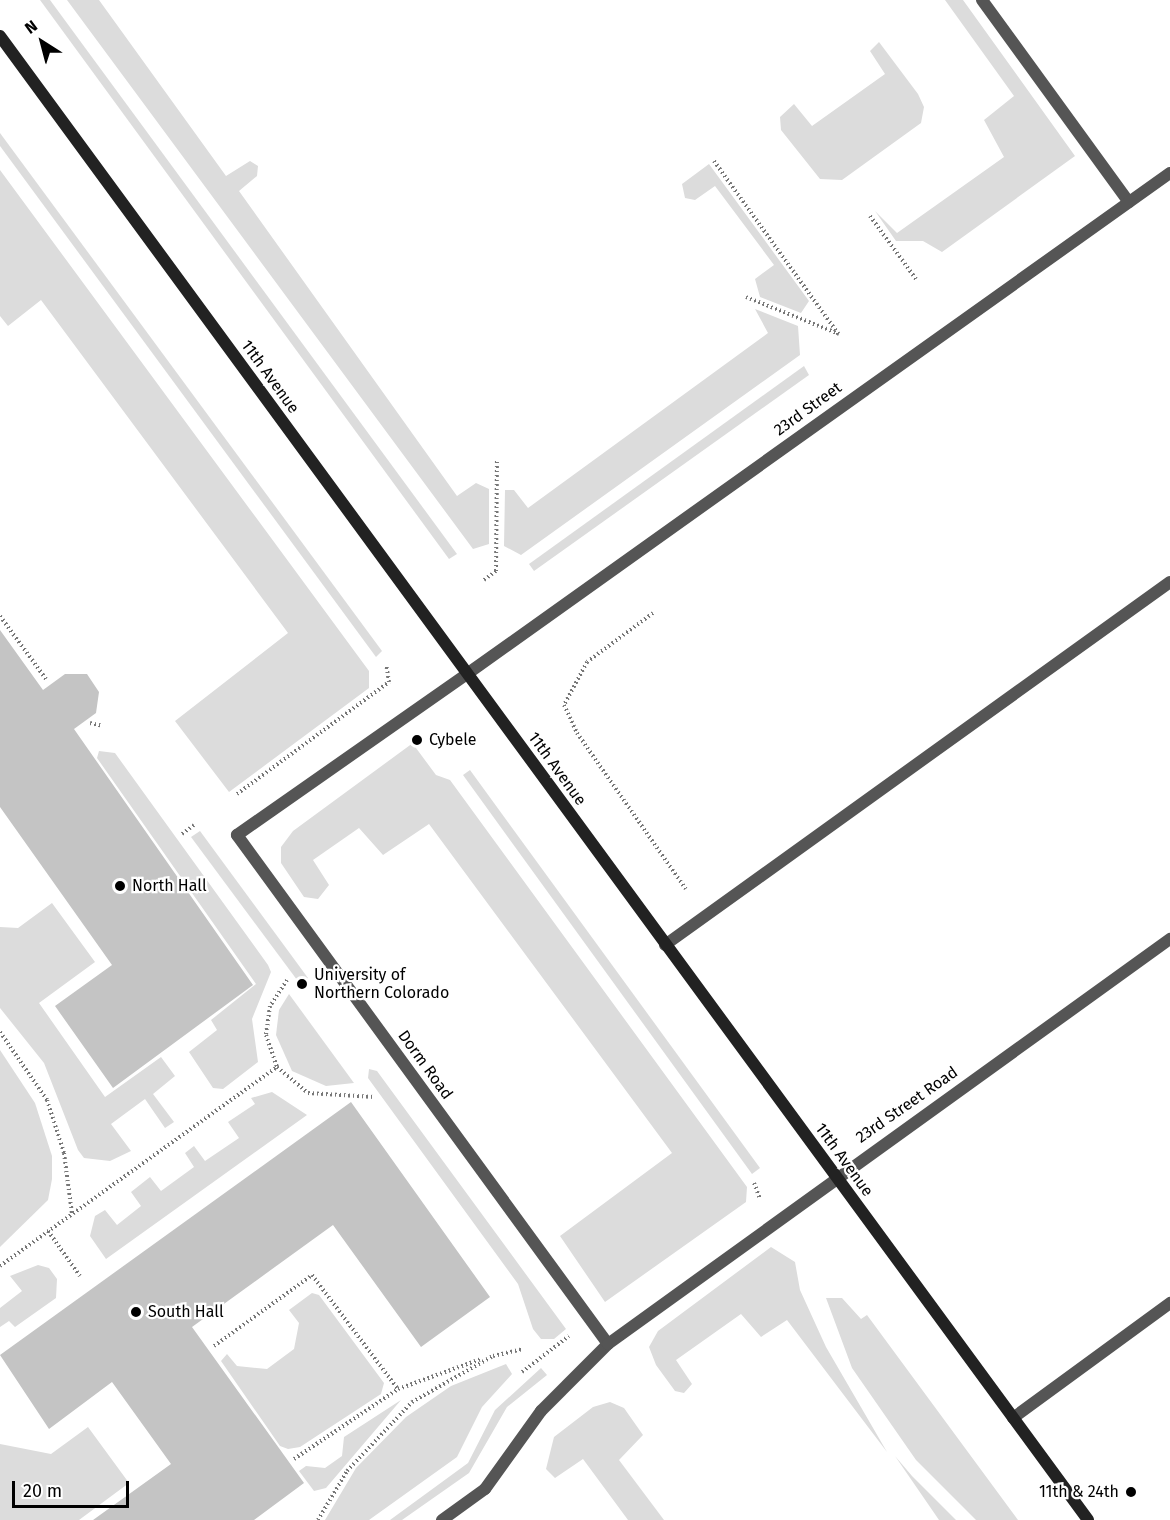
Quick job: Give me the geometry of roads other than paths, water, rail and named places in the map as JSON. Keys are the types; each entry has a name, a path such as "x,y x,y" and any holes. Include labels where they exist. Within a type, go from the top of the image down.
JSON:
{"main road":[{"name":"11th Avenue","path":"0,36 1088,1520"}],"street":[{"path":"982,0 1129,202"},
{"name":"23rd Street","path":"467,674 1170,173"},
{"path":"665,945 1170,582"},
{"name":"Dorm Road","path":"467,674 237,835 608,1344"},
{"name":"23rd Street Road","path":"608,1344 835,1176 1170,939"},
{"path":"1013,1418 1170,1303"},
{"path":"442,1520 485,1489 541,1411 608,1344"}],"place":[{"name":"Cybele","path":"417,740"},
{"name":"North Hall","path":"120,886"},
{"name":"University of Northern Colorado","path":"302,984"},
{"name":"South Hall","path":"136,1312"},
{"name":"11th & 24th","path":"1131,1492"}]}
